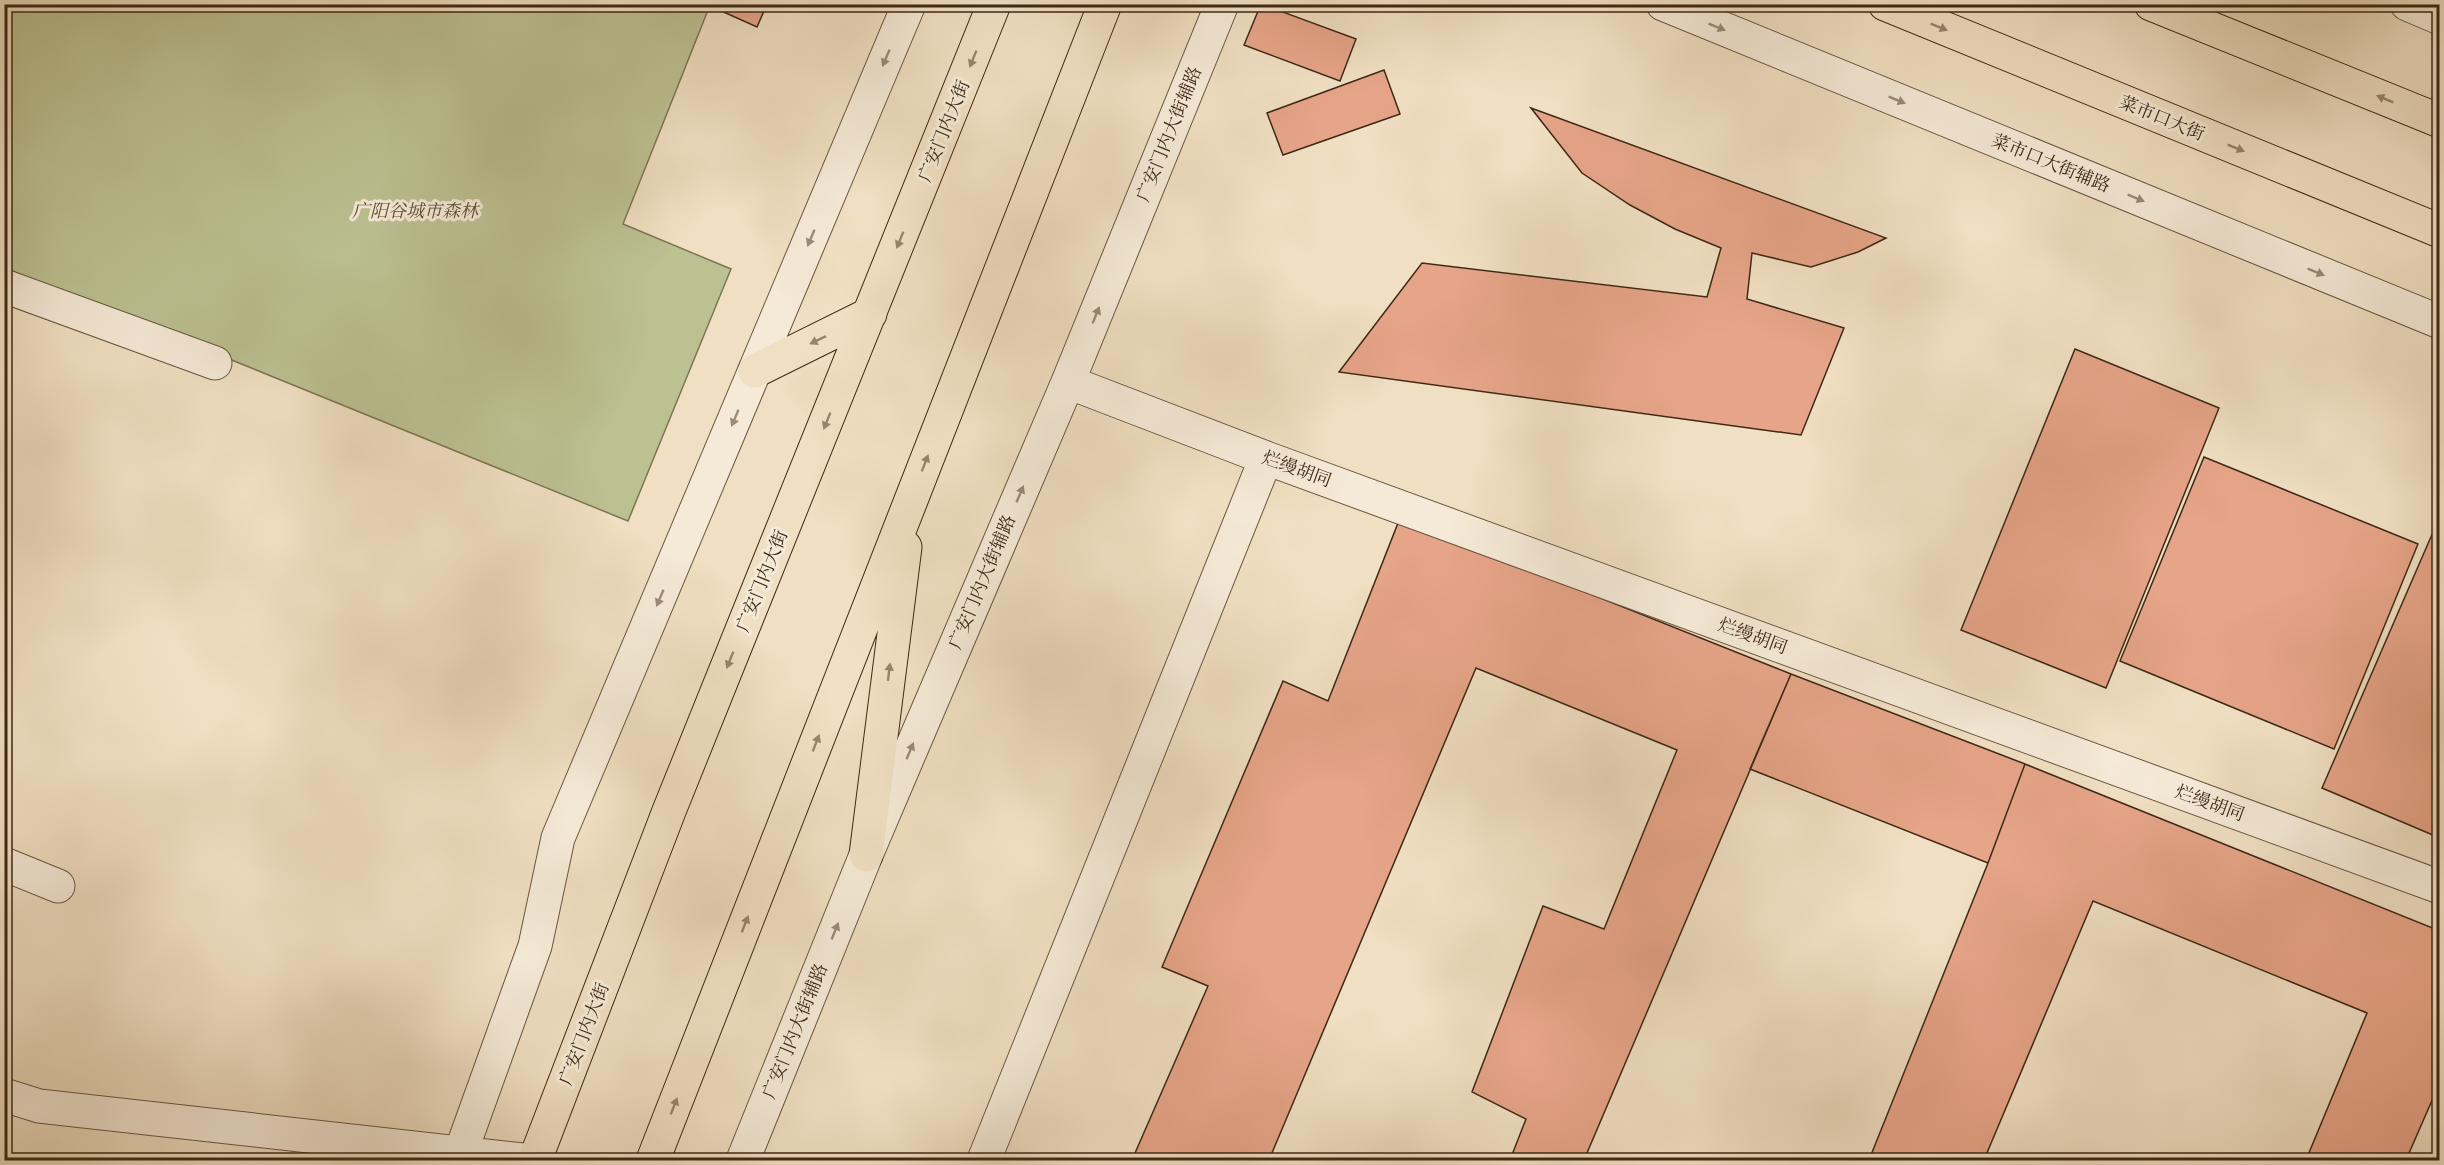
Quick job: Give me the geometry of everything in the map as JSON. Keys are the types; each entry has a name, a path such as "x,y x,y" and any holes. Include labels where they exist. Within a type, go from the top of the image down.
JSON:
{"main road":[{"name":"广安门内大街","path":"535,1161 669,811 994,4"},
{"path":"653,1161 1105,4"},
{"name":"菜市口大街","path":"1885,4 2439,231"},
{"path":"2151,4 2439,121"},
{"path":"755,371 870,314"},
{"path":"866,855 911,498"}],"street":[{"path":"459,1157 535,946 558,838 909,4"},
{"name":"广安门内大街辅路","path":"743,1161 866,855 1068,382 1222,4"},
{"name":"菜市口大街辅路","path":"1663,4 2439,322"},
{"path":"2407,4 2439,18"},
{"path":"4,286 215,363"},
{"name":"烂缦胡同","path":"1068,382 1266,458 2439,887"},
{"path":"984,1161 1266,458"},
{"path":"4,864 58,886"},
{"path":"4,1095 39,1106 459,1157 523,1161"}],"green space":[{"name":"广阳谷城市森林","path":"4,5 710,5 623,224 731,269 628,521 5,268"}],"building":[{"path":"719,4 767,4 757,27 717,9"},
{"path":"1261,4 1356,39 1340,81 1244,45"},
{"path":"1384,70 1400,114 1283,155 1267,113"},
{"path":"1531,108 1886,238 1858,252 1811,267 1752,253 1747,299 1844,328 1801,435 1339,372 1422,263 1707,297 1721,248 1675,229 1630,205 1582,173"},
{"path":"2075,349 2219,408 2106,688 1961,630"},
{"path":"2204,457 2418,544 2334,749 2120,661"},
{"path":"2440,516 2440,838 2322,788"},
{"path":"1400,518 1791,674 1584,1160 1510,1160 1526,1119 1472,1092 1543,906 1604,929 1677,750 1476,668 1269,1160 1132,1160 1208,986 1162,967 1283,681 1328,701"},
{"path":"1791,674 2025,764 1988,863 1750,769"},
{"path":"2025,764 2440,931 2440,1082 2406,1160 2306,1160 2367,1013 2093,901 1984,1160 1869,1160 1988,863"}]}
